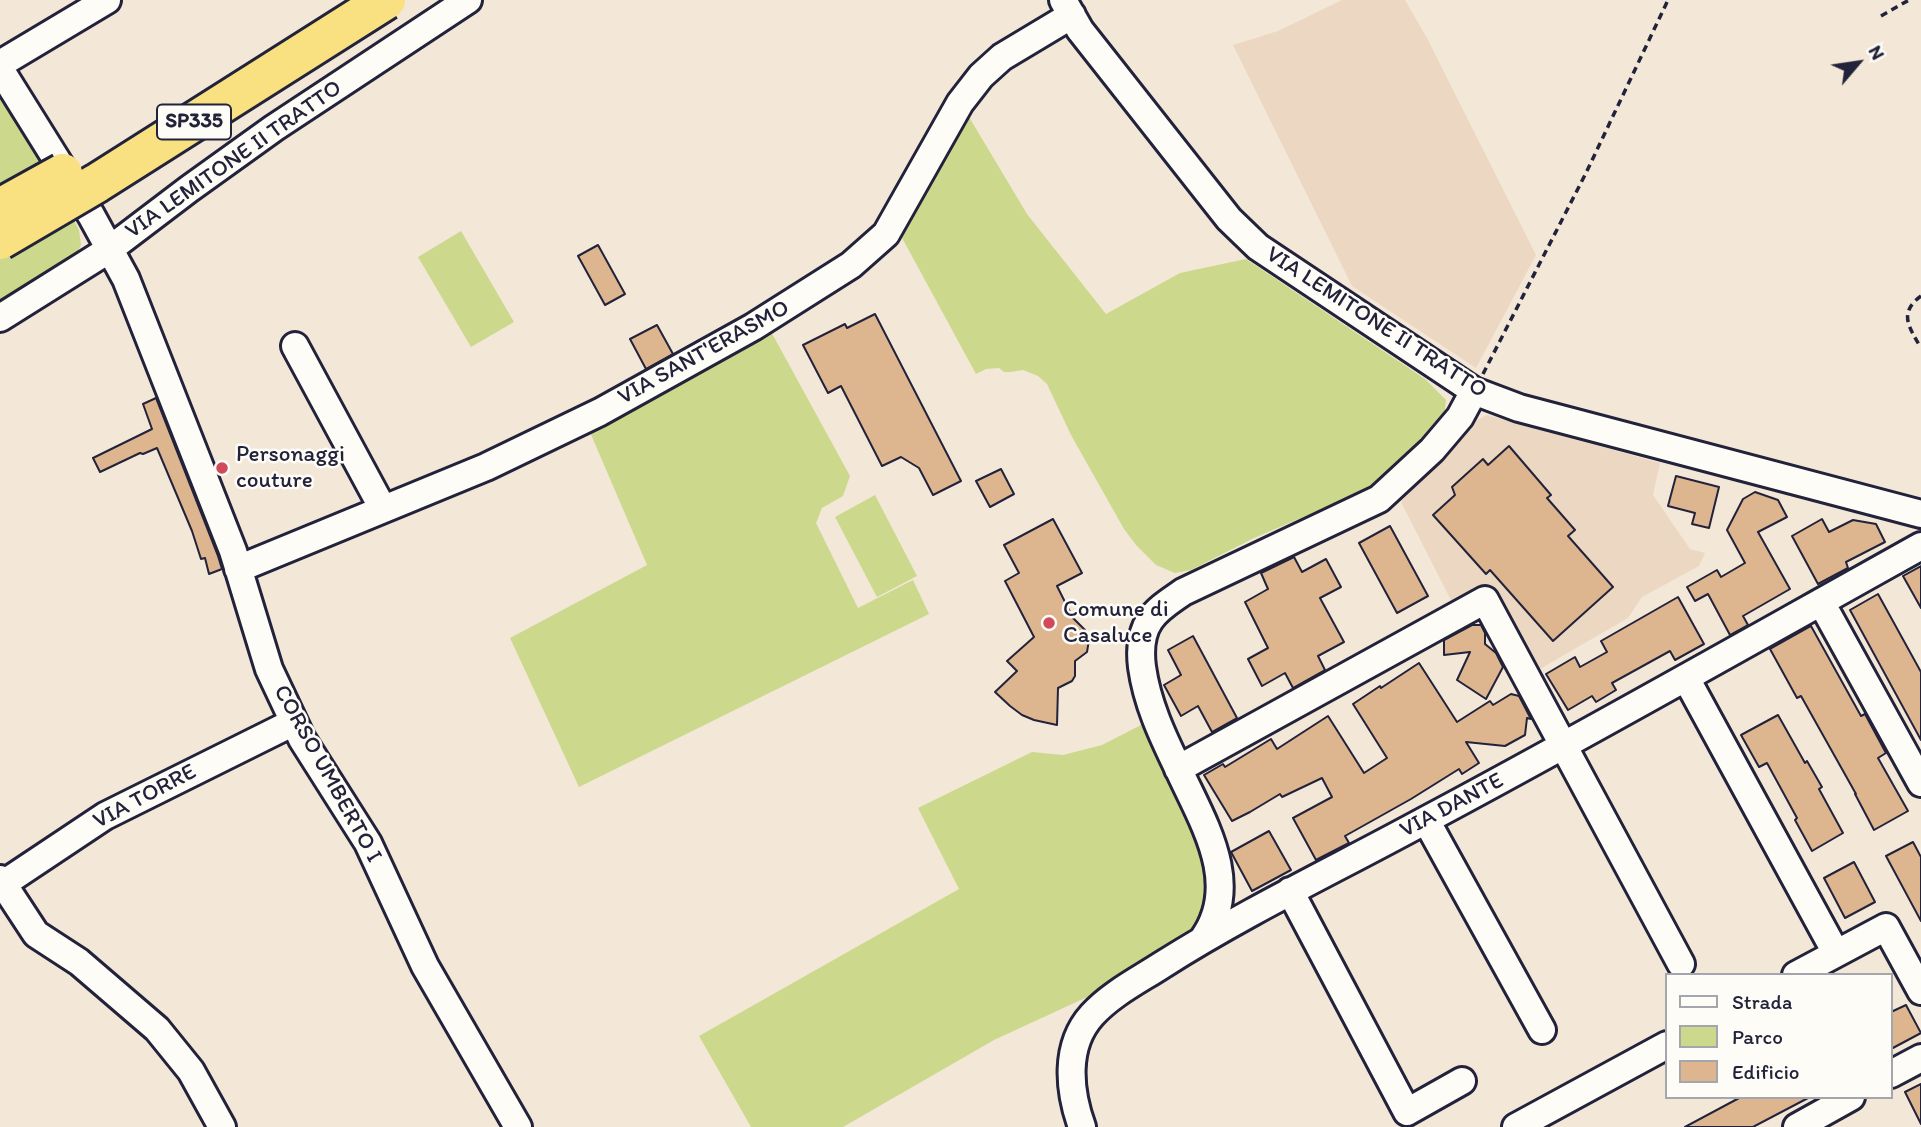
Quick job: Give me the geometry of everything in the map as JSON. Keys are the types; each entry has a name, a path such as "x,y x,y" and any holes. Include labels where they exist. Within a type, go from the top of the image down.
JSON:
{"highway":[{"name":"SP335","path":"0,208 72,168 345,0"},
{"name":"SP335","path":"0,240 97,183 386,0"}],"street":[{"path":"0,67 107,0"},
{"name":"VIA LEMITONE II TRATTO","path":"0,318 110,249 274,128 468,0"},
{"name":"VIA LEMITONE II TRATTO","path":"1067,7 1080,30 1229,219 1258,247 1474,391 1519,408 1921,514"},
{"name":"VIA SANT'ERASMO","path":"239,569 486,467 600,412 753,327 851,265 886,234 960,103 981,76 1067,7"},
{"name":"CORSO UMBERTO I","path":"0,67 85,204 127,279 233,551 268,669 302,738 368,843 425,965 519,1127"},
{"path":"295,346 383,509"},
{"path":"1203,939 1214,924 1218,910 1220,875 1210,838 1153,713 1141,660 1144,631 1161,608 1200,583 1379,499 1432,450 1460,417 1474,391"},
{"name":"VIA DANTE","path":"1082,1127 1072,1095 1073,1054 1084,1024 1110,999 1203,939 1686,678 1921,546"},
{"path":"1178,769 1485,600 1681,964"},
{"path":"1821,602 1914,756 1921,783"},
{"path":"1686,678 1836,953"},
{"name":"VIA TORRE","path":"1,883 105,816 294,722"},
{"path":"1426,820 1542,1030"},
{"path":"1,883 36,934 79,962 157,1029 191,1071 222,1127"},
{"path":"1290,891 1407,1112 1462,1081"},
{"path":"1800,973 1886,927 1921,991"},
{"path":"1516,1127 1666,1046"},
{"path":"1893,1073 1921,1058"},
{"path":"1808,1124 1848,1099"}],"path":[{"path":"1474,391 1586,173 1668,0"},
{"path":"1881,16 1909,0"},
{"path":"1921,296 1910,304 1907,318 1921,348"}],"shaded area":[{"path":"1342,0 1405,0 1427,38 1536,255 1476,368 1352,286 1233,45 1278,31"},
{"path":"1487,415 1660,463 1653,495 1690,549 1705,553 1699,566 1642,597 1628,618 1540,669 1496,589 1456,610 1401,502 1475,421"}],"green space":[{"path":"0,90 41,157 79,230 81,245 73,260 0,305"},
{"path":"969,117 1027,214 1106,314 1180,273 1246,259 1425,379 1446,400 1444,418 1387,475 1369,489 1254,538 1191,570 1175,573 1156,565 1124,529 1071,435 1047,384 1038,376 1023,370 1004,372 999,368 986,369 976,374 901,236"},
{"path":"461,231 514,322 471,347 418,257"},
{"path":"769,328 850,476 843,496 822,508 816,523 858,608 913,580 929,614 579,787 510,638 647,565 589,430"},
{"path":"875,495 917,576 877,597 835,517"},
{"path":"1145,723 1197,832 1205,863 1208,895 1203,917 1195,932 1111,986 994,1040 843,1127 751,1127 699,1036 959,889 918,808 1032,752 1063,755 1102,745"}],"building":[{"path":"598,245 625,294 605,305 578,256"},
{"path":"875,314 961,481 933,495 919,468 901,457 882,466 841,386 828,393 803,345 845,324 847,328"},
{"path":"657,325 673,354 646,369 630,339"},
{"path":"156,398 222,569 209,574 205,558 201,559 157,448 100,472 93,458 152,429 143,404"},
{"path":"1509,446 1551,495 1547,498 1575,530 1568,536 1613,587 1553,641 1490,570 1486,574 1433,515 1455,495 1452,487 1483,459 1488,465"},
{"path":"1001,469 1014,494 990,507 976,481"},
{"path":"1676,476 1719,487 1709,528 1692,524 1695,513 1668,506"},
{"path":"1755,492 1778,500 1787,517 1758,532 1790,589 1743,616 1748,625 1730,635 1708,594 1695,601 1687,587 1717,570 1721,577 1745,563 1727,530 1743,499"},
{"name":"Comune di Casaluce","path":"1053,519 1082,573 1057,586 1073,618 1085,630 1089,640 1087,652 1075,661 1075,676 1072,681 1058,688 1057,725 1022,715 995,692 1017,671 1007,661 1034,637 1005,581 1019,573 1004,545"},
{"path":"1822,519 1829,532 1853,520 1876,524 1885,542 1846,562 1848,568 1818,584 1792,536"},
{"path":"1390,526 1428,596 1397,613 1359,543"},
{"path":"1294,557 1302,572 1326,559 1341,587 1320,598 1344,642 1318,656 1325,670 1293,688 1285,673 1262,686 1248,659 1268,648 1245,602 1268,589 1261,573"},
{"path":"1921,566 1921,608 1903,576"},
{"path":"1878,594 1921,672 1921,740 1850,610"},
{"path":"1678,597 1704,644 1675,660 1670,651 1612,683 1616,690 1596,702 1592,696 1568,710 1546,674 1575,657 1580,667 1607,652 1601,641"},
{"path":"1472,625 1481,625 1485,633 1485,644 1496,653 1503,667 1486,699 1457,680 1470,652 1444,655 1444,640"},
{"path":"1811,626 1861,716 1865,714 1886,753 1878,758 1908,811 1874,830 1801,696 1797,698 1770,649"},
{"path":"1193,636 1237,718 1212,732 1198,706 1181,716 1164,685 1181,675 1168,650"},
{"path":"1419,663 1457,722 1490,701 1493,705 1511,694 1519,696 1531,719 1527,718 1525,735 1505,746 1466,742 1479,763 1462,774 1459,769 1345,836 1349,843 1316,860 1293,818 1332,797 1322,778 1282,797 1280,794 1232,821 1204,775 1223,764 1225,767 1271,739 1277,749 1328,716 1364,773 1387,758 1353,704"},
{"path":"1778,715 1822,787 1819,789 1843,833 1812,851 1767,763 1759,767 1741,735"},
{"path":"1269,831 1291,870 1252,891 1231,852"},
{"path":"1913,842 1921,857 1921,921 1886,856"},
{"path":"1854,862 1875,902 1845,918 1824,878"},
{"path":"1906,1005 1921,1033 1893,1048 1893,1011"},
{"path":"1921,1084 1921,1124 1905,1092"},
{"path":"1737,1099 1806,1099 1753,1127 1685,1127"}],"place":[{"name":"Personaggi couture","path":"222,468"},
{"name":"Comune di Casaluce","path":"1049,623"}]}
